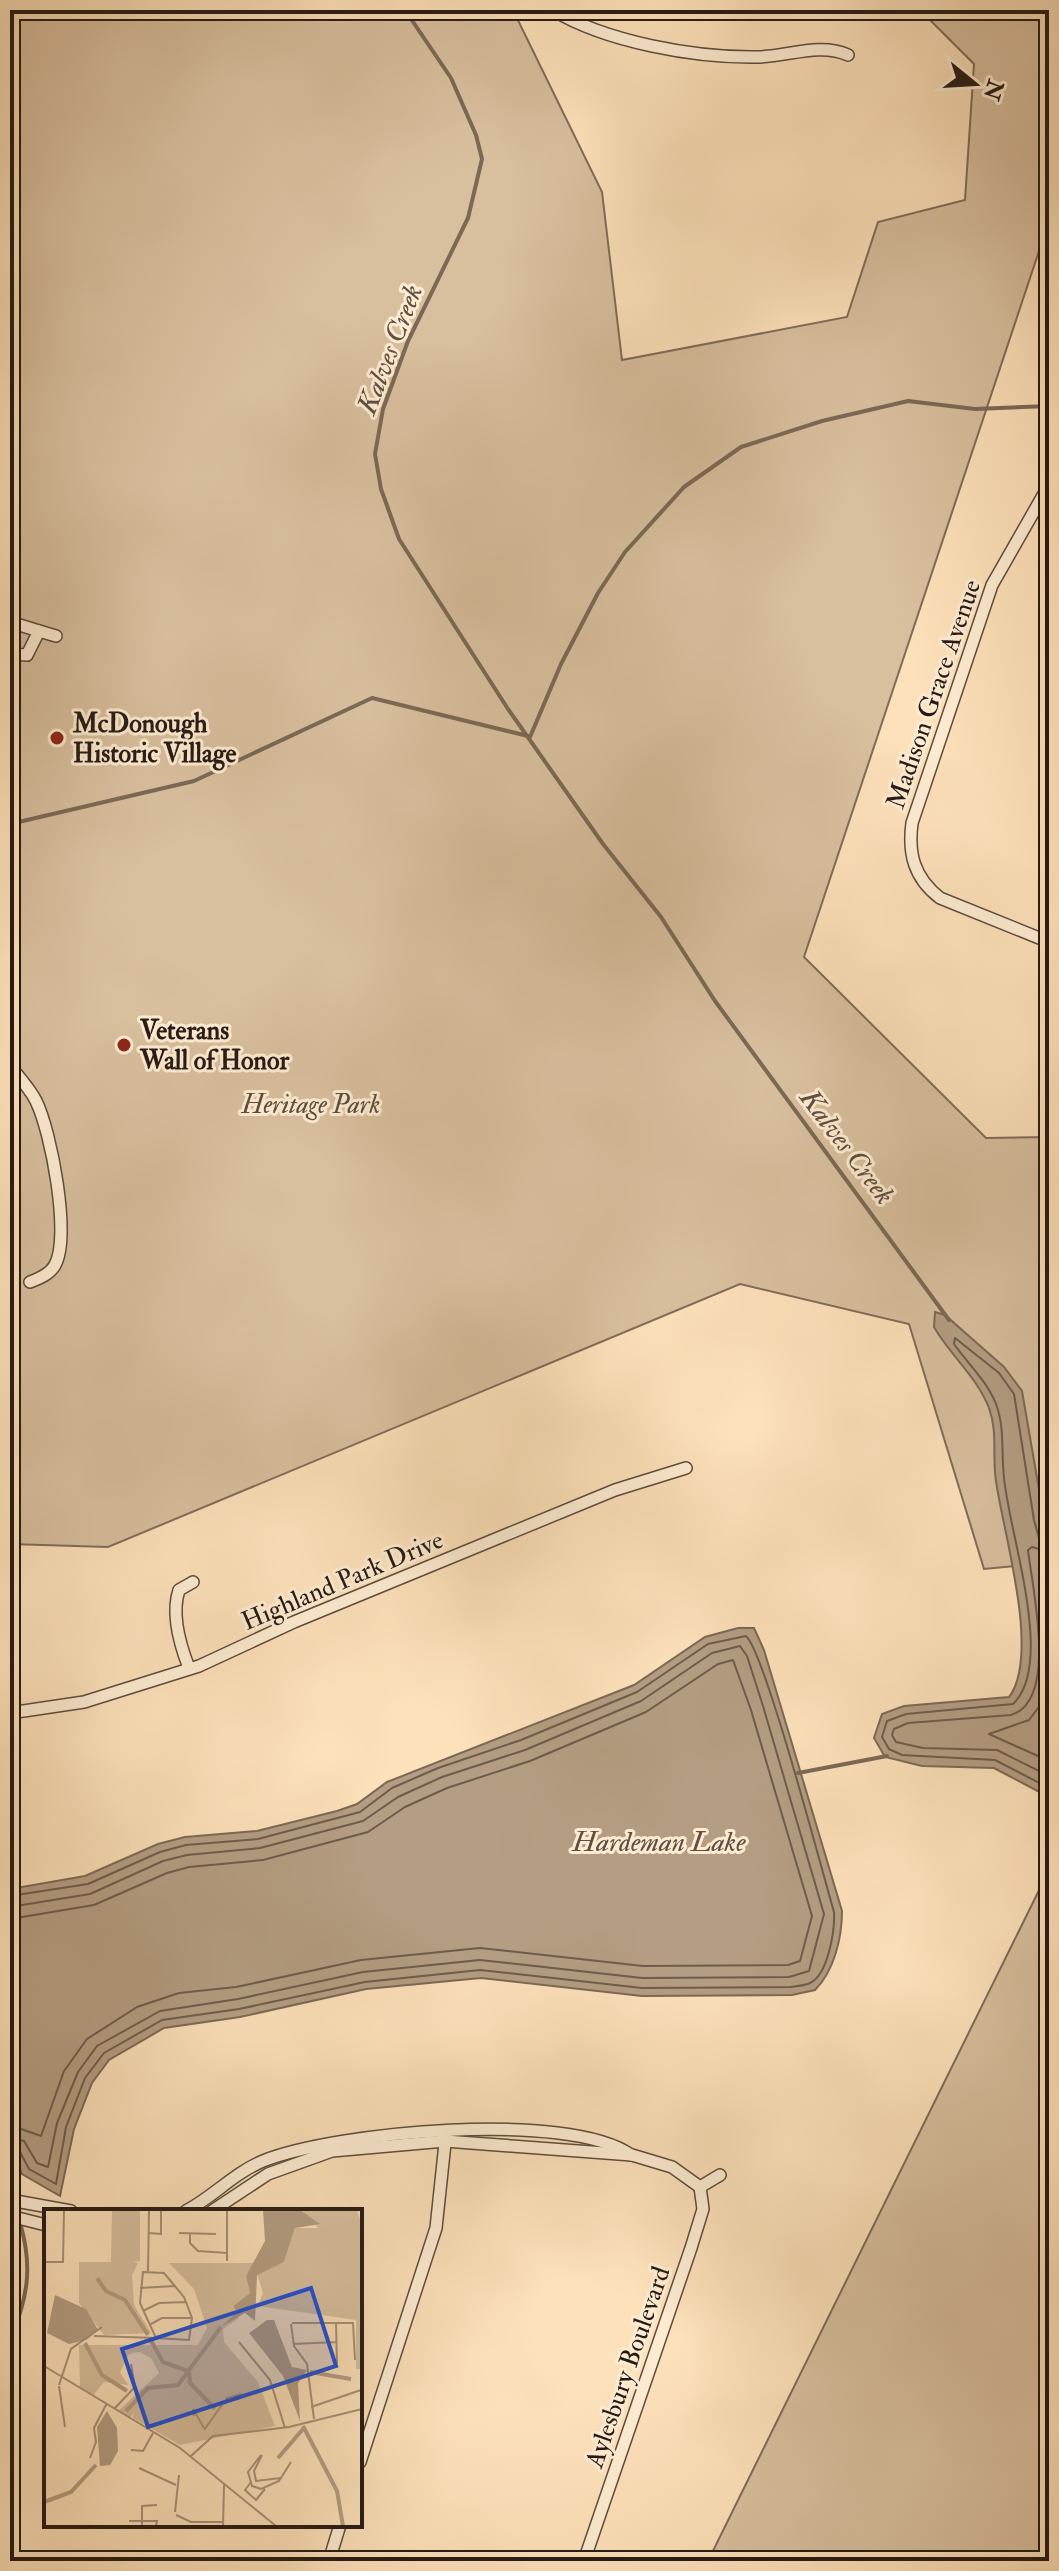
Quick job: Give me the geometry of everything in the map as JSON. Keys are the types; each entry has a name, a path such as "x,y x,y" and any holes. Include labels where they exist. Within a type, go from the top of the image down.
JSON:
{"street":[{"path":"553,10 583,26 694,54 758,57 829,49 848,55"},
{"name":"Madison Grace Avenue","path":"1049,485 992,585 912,823 910,841 917,872 926,887 940,898 1049,942"},
{"path":"10,622 56,636"},
{"path":"10,654 27,655 39,631"},
{"path":"10,1066 35,1099 49,1132 56,1168 60,1251 54,1266 30,1282"},
{"name":"Highland Park Drive","path":"10,1713 84,1702 189,1668 615,1490 686,1468"},
{"path":"189,1668 180,1645 174,1605 179,1590 193,1582"},
{"path":"189,2209 247,2169 272,2158 413,2130 446,2135 599,2138 615,2143 632,2155 672,2167 700,2187 720,2175"},
{"path":"215,2209 268,2174 332,2151 446,2135"},
{"path":"362,2456 438,2221 446,2135"},
{"name":"Aylesbury Boulevard","path":"584,2561 691,2248 703,2209 700,2187"},
{"path":"10,2200 60,2209"},
{"path":"10,2216 44,2224"},
{"path":"329,2561 339,2527"}],"green space":[{"name":"Heritage Park","path":"10,10 513,10 602,192 622,360 847,317 878,222 965,200 974,64 920,10 1049,10 1049,221 804,957 986,1138 1049,1137 1049,1563 984,1569 909,1324 740,1284 108,1547 10,1544"},
{"path":"1049,1870 1049,2561 708,2561"}],"water":[{"path":"935,1312 945,1315 1004,1367 1022,1391 1049,1547 1049,1797 994,1768 922,1766 885,1757 874,1738 882,1714 904,1706 1009,1697 1018,1678 1021,1624 996,1481 992,1417 978,1386 934,1327"},
{"name":"Hardeman Lake","path":"738,1628 754,1628 764,1650 842,1911 836,1954 815,1990 792,1995 642,1996 481,1978 366,1989 240,2017 164,2028 109,2060 92,2083 74,2129 60,2196 22,2174 10,2147 10,1889 85,1876 158,1844 185,1837 257,1831 357,1804 387,1782 634,1685 705,1637"}],"waterway":[{"name":"Kalves Creek","path":"405,10 451,78 476,135 482,159 468,218 408,341 383,409 375,454 381,489 399,539 508,709 603,844 661,917 715,1001 949,1320"},
{"path":"530,737 561,664 598,593 625,552 684,487 741,447 822,421 908,401 975,409 1049,406"},
{"name":"Kalves Creek","path":"10,824 194,781 372,698 528,736"},
{"path":"798,1773 887,1756"},
{"path":"19,2167 19,2185"},
{"path":"10,2341 21,2312 26,2284 27,2257 21,2226"}],"place":[{"name":"McDonough Historic Village","path":"57,738"},
{"name":"Veterans Wall of Honor","path":"124,1045"}]}
